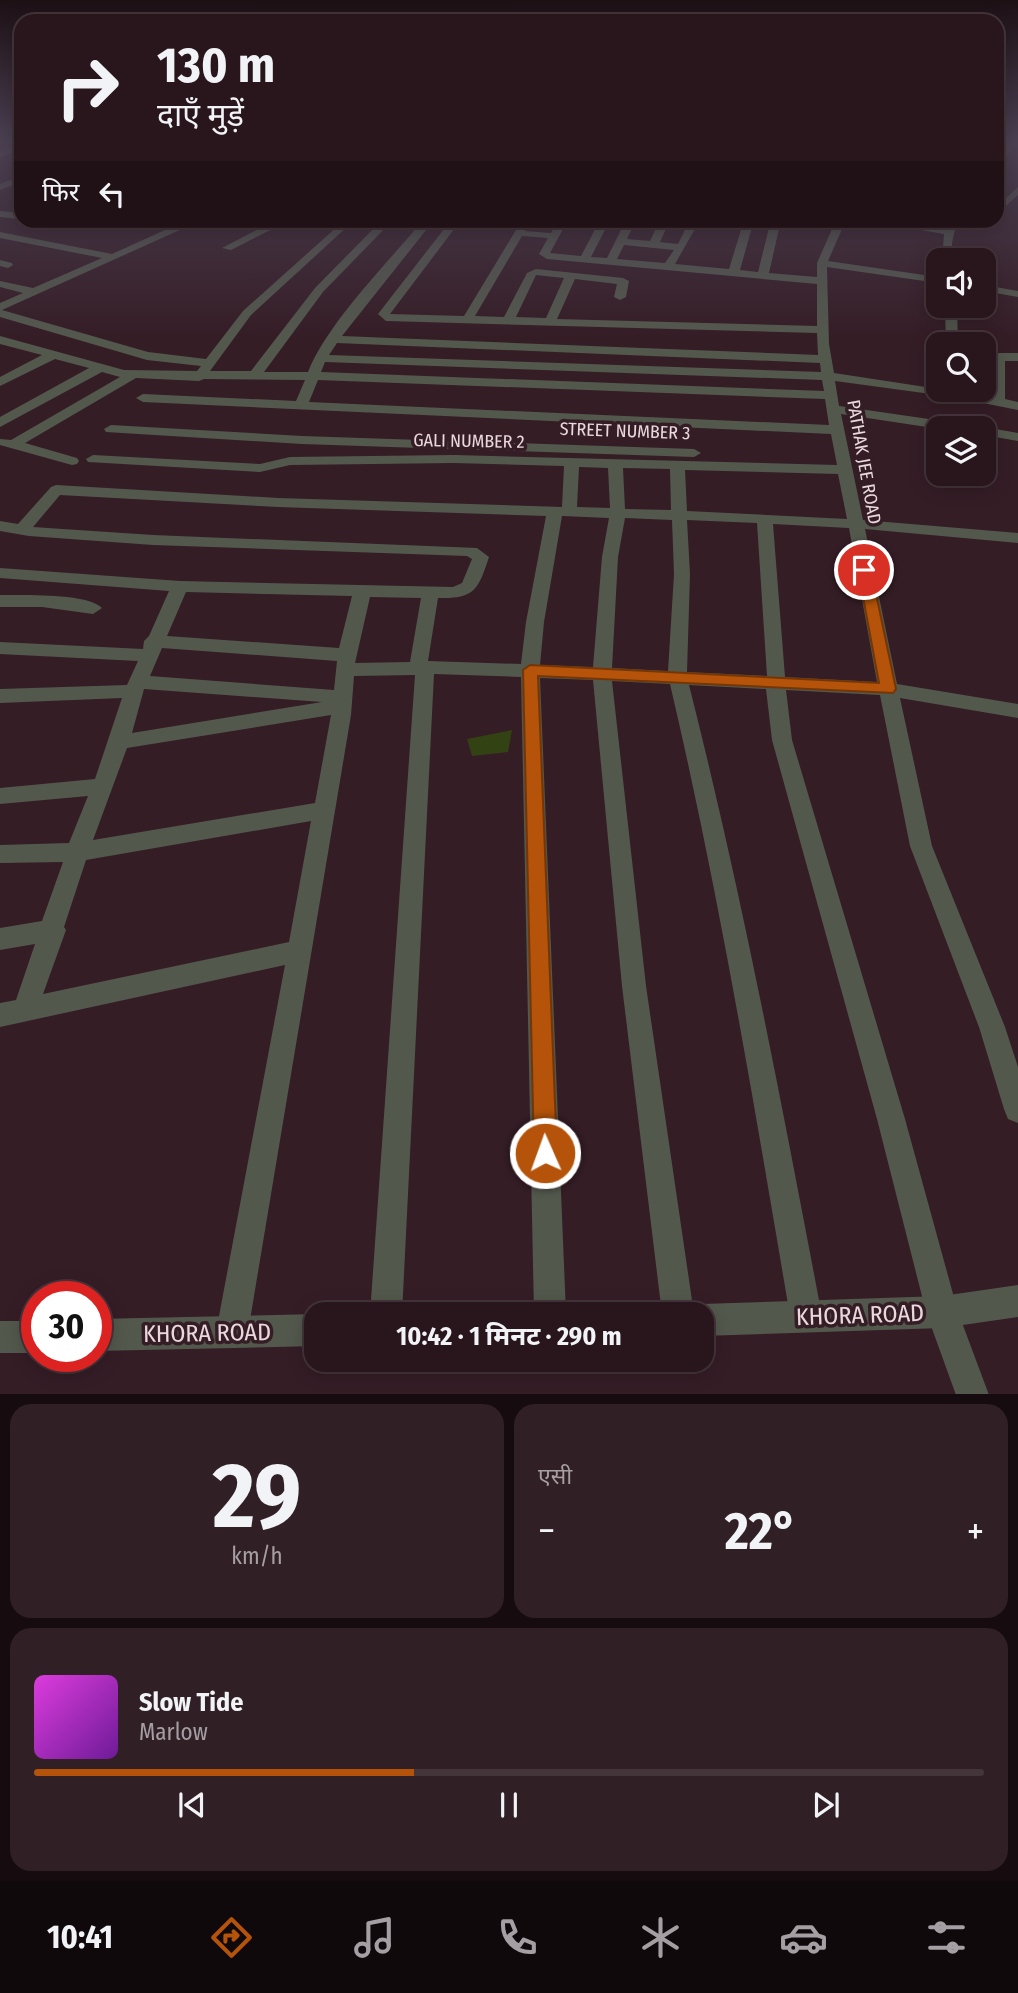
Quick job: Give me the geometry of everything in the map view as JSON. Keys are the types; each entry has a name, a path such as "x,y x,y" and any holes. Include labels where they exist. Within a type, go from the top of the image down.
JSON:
{"street":[{"path":"170,228 177,229"},
{"path":"227,248 268,228"},
{"path":"198,377 247,313 341,228"},
{"path":"254,376 319,290 380,228"},
{"path":"302,406 320,358 423,228"},
{"path":"450,228 384,314 391,318 823,330"},
{"path":"468,320 475,303 521,228"},
{"path":"558,228 544,255 822,281"},
{"path":"585,259 601,228"},
{"path":"611,261 627,228"},
{"path":"654,244 661,228"},
{"path":"669,266 691,228"},
{"path":"734,272 747,228"},
{"path":"763,275 774,228"},
{"path":"837,228 822,263 926,278"},
{"path":"926,228 949,232"},
{"path":"948,248 950,228"},
{"path":"0,307 177,229"},
{"path":"518,233 554,236"},
{"path":"0,235 114,257"},
{"path":"621,242 681,247"},
{"name":"PATHAK JEE ROAD","path":"822,263 823,330 833,402 920,846 992,1027 1018,1109"},
{"path":"508,321 532,273 623,281 620,297"},
{"path":"550,322 571,275"},
{"path":"0,284 34,292"},
{"path":"996,290 1018,295"},
{"path":"0,313 147,356 208,363"},
{"path":"333,339 826,359"},
{"path":"4,344 134,374 198,377 313,376 833,402 926,420"},
{"path":"0,382 53,355"},
{"path":"1018,357 999,357 998,402 1018,406"},
{"path":"320,358 829,376 926,389"},
{"path":"0,423 99,368"},
{"path":"6,443 134,374"},
{"path":"143,398 838,430"},
{"name":"STREET NUMBER 3","path":"111,429 845,464"},
{"path":"996,433 1018,437"},
{"path":"6,443 72,461"},
{"name":"GALI NUMBER 2","path":"93,459 260,468 290,461 454,458 677,466 845,464"},
{"path":"550,1302 530,670 535,622 572,463"},
{"path":"615,464 618,513 610,557 602,673 634,986 676,1302"},
{"path":"677,466 682,574 677,677 713,823 755,1033 806,1316"},
{"path":"22,530 56,490 308,504 618,513 855,524 1018,538"},
{"path":"765,520 782,740 891,1119 942,1312 973,1394"},
{"path":"0,526 153,540 471,551 481,557 469,589 464,592 362,592 180,586 0,573"},
{"path":"26,1008 78,852 119,743 135,686 180,586"},
{"path":"232,1332 324,810 347,662 362,592"},
{"path":"387,1302 421,668 430,593"},
{"path":"0,601 42,601 93,608"},
{"path":"0,648 151,648 421,668 530,670 776,682 888,689 1018,711"},
{"path":"0,696 135,686 342,702"},
{"path":"119,743 342,702"},
{"path":"0,796 104,786"},
{"path":"0,854 78,852 324,810"},
{"path":"0,939 54,930"},
{"path":"0,1015 299,951"},
{"name":"KHORA ROAD","path":"714,1320 942,1312 1018,1301"},
{"name":"KHORA ROAD","path":"112,1335 304,1330"},
{"path":"0,1337 21,1337"}],"shaded area":[{"path":"512,730 508,752 472,756 467,739"}],"route":[{"path":"545,1153 530,670 888,689 864,570"}]}
